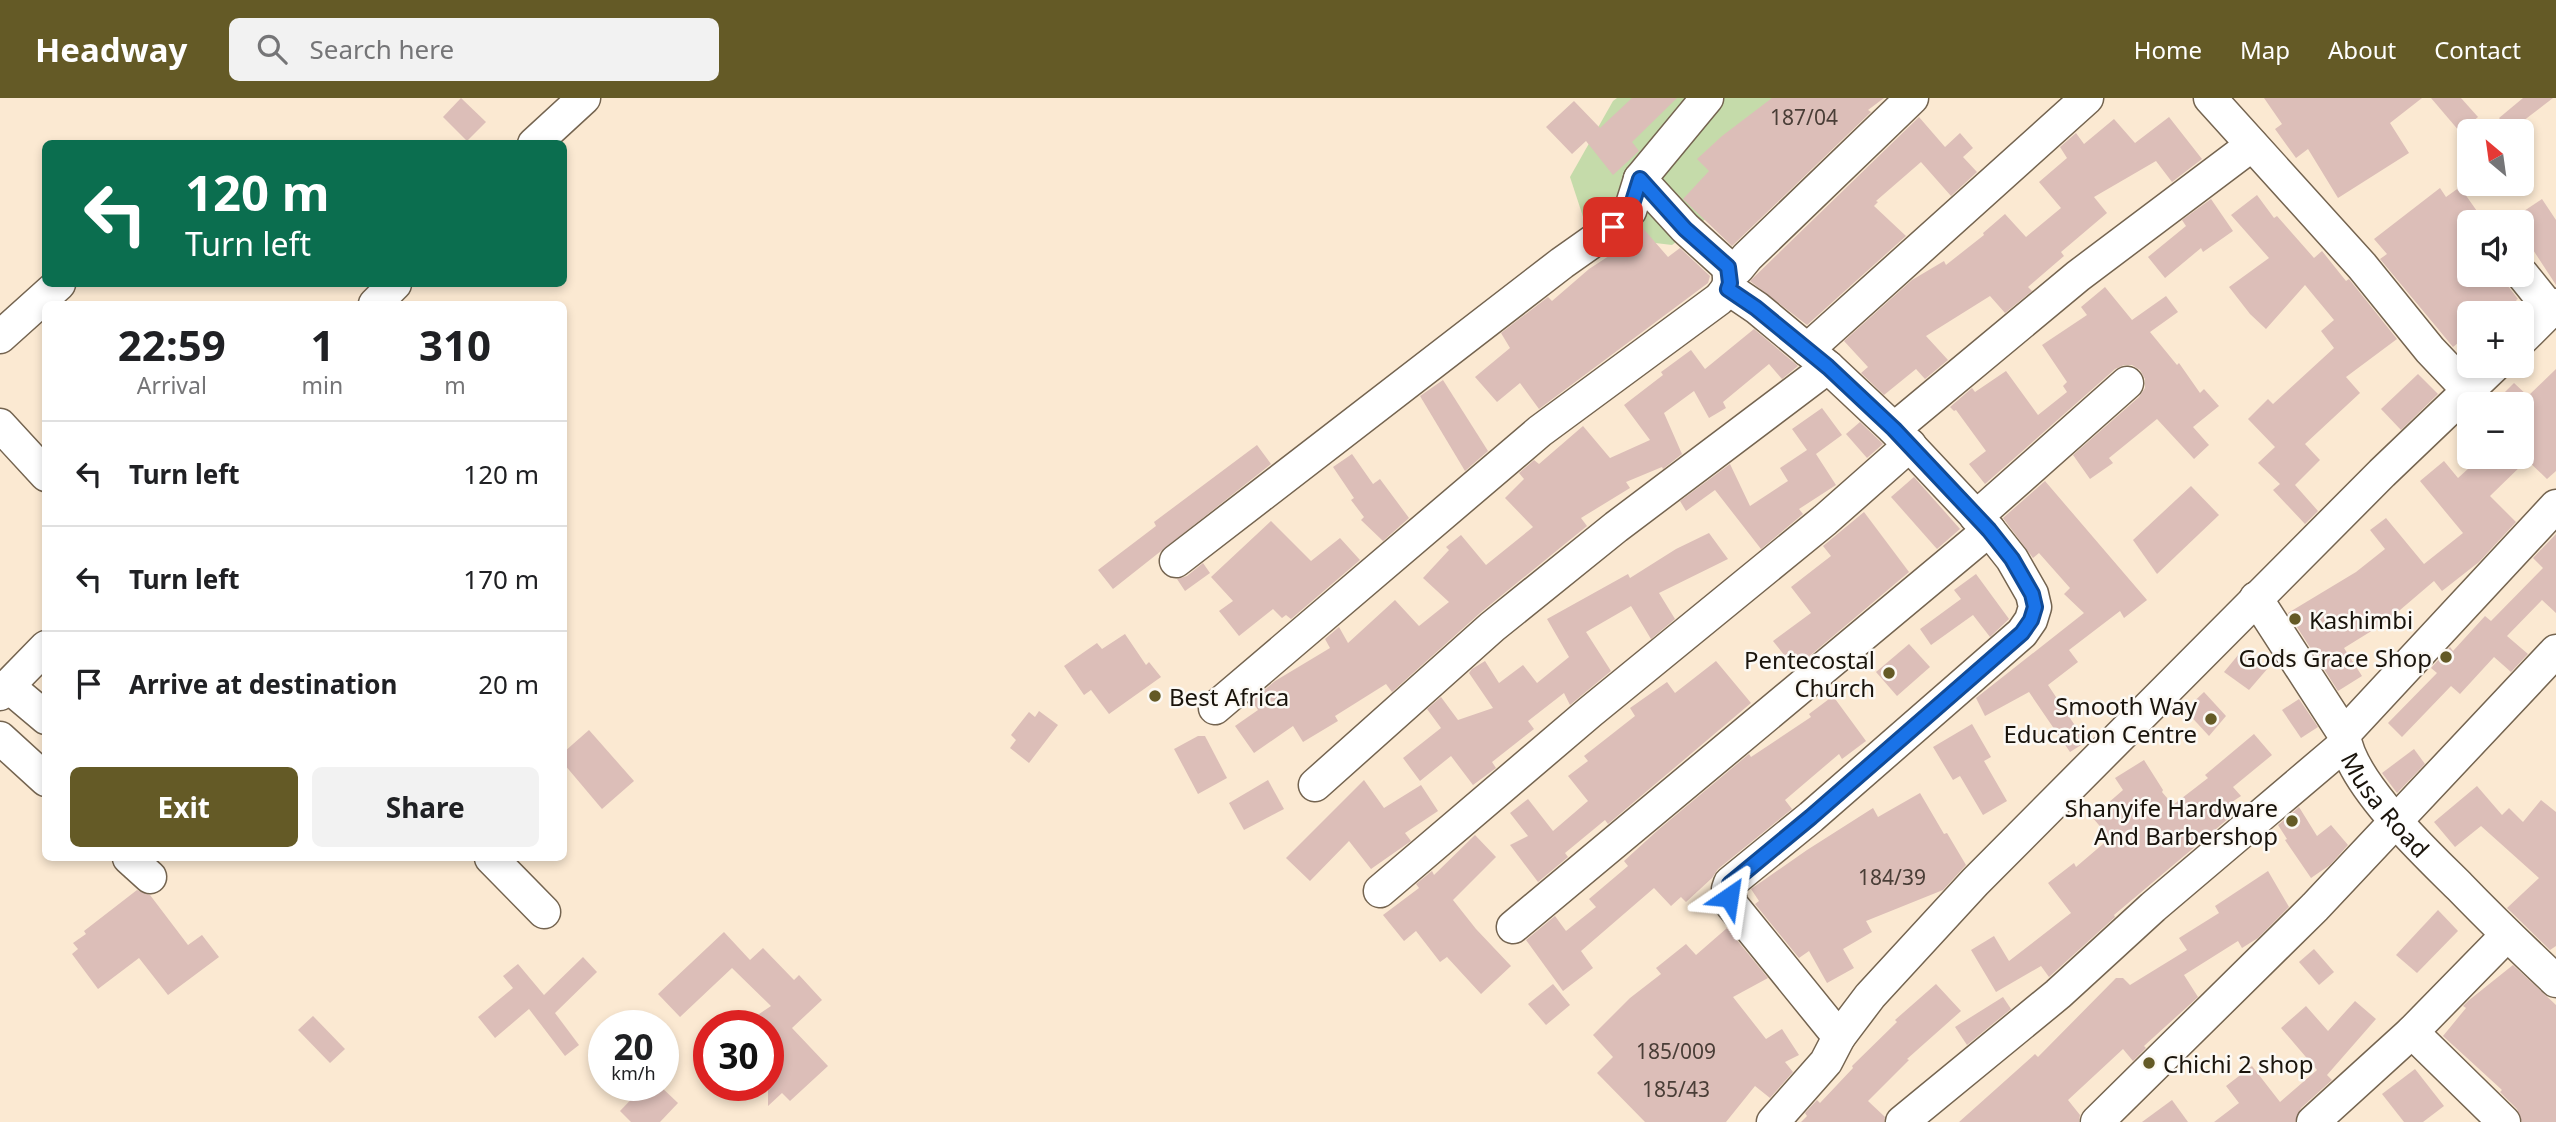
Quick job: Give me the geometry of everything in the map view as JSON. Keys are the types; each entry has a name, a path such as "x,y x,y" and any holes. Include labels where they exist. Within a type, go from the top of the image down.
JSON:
{"street":[{"path":"538,140 584,98"},
{"path":"1175,561 1562,263 1613,227 1630,211 1640,179 1706,98"},
{"path":"1215,708 1539,431 1704,310 1728,278 1912,98"},
{"path":"1315,785 1492,627 1817,358 2087,98"},
{"path":"2210,98 2362,266 2430,350 2468,390"},
{"path":"1380,891 1590,712 1825,520 1902,437 2078,276 2252,145"},
{"path":"1640,179 1756,308 1817,358 1902,437 2012,559 2032,594 2035,607 2031,620 2022,633 1730,884 1728,890 1732,905 1839,1037"},
{"path":"0,337 56,287"},
{"path":"378,301 392,287"},
{"path":"2534,287 2554,308 2534,327"},
{"path":"1773,1122 1826,1062 1839,1037 1870,996 1975,882 2256,598 2481,378"},
{"path":"1513,927 1983,524 2127,383"},
{"path":"0,425 42,471"},
{"path":"1902,1122 2058,994 2344,739 2556,506"},
{"name":"Musa Road","path":"2256,598 2344,739 2359,771 2394,821 2556,981"},
{"path":"2097,1122 2305,916 2556,650"},
{"path":"42,651 4,690 42,715"},
{"path":"0,738 42,776"},
{"path":"494,861 544,912"},
{"path":"2313,1122 2412,1032 2507,935"},
{"path":"2412,1032 2504,1122"}],"green space":[{"path":"1617,98 1779,98 1772,168 1672,245 1589,235 1570,177"}],"building":[{"path":"461,98 486,122 466,140 443,117"},
{"path":"1632,98 1677,98 1632,142 1639,151 1613,175 1586,141 1572,154 1546,127 1574,101 1600,128"},
{"path":"1772,98 1884,98 1868,110 1871,112 1732,246 1683,199 1709,171 1697,159"},
{"path":"2264,98 2422,98 2390,123 2409,153 2338,198 2308,149 2296,158 2275,129 2282,124"},
{"path":"2431,98 2461,98 2478,117 2457,119 2457,128"},
{"path":"2523,98 2553,98 2526,119 2499,118"},
{"path":"1919,117 1945,147 1960,133 1973,148 1963,157 1977,172 1951,196 1921,162 1876,201 1878,202 1874,206 1906,236 1807,325 1750,281"},
{"path":"2169,117 2202,159 2172,182 2156,161 2094,197 2107,213 2061,252 2064,256 2028,287 2032,291 2005,313 1990,296 1926,336 1948,360 1925,379 1916,369 1884,395 1861,373 1868,367 1844,341 1912,280 1944,261 1946,265 1984,235 1983,233 2005,214 2026,237 2061,208 2039,182 2067,158 2060,147 2076,133 2084,144 2114,119 2135,143"},
{"path":"2440,188 2446,197 2457,189 2457,196 2466,196 2476,210 2457,210 2457,287 2509,287 2518,299 2457,301 2457,344 2453,347 2380,259 2387,254 2374,239"},
{"path":"2257,195 2274,218 2277,216 2314,258 2322,251 2346,281 2349,279 2397,339 2346,377 2360,393 2305,444 2320,460 2295,485 2318,511 2305,524 2273,490 2280,484 2258,463 2275,447 2248,419 2268,399 2273,404 2334,348 2321,331 2334,320 2305,285 2266,329 2229,287 2269,258 2231,215"},
{"path":"2211,199 2233,231 2203,252 2201,248 2165,278 2148,257 2186,226 2182,220"},
{"path":"2542,199 2556,220 2556,285 2534,251 2534,210 2526,210"},
{"path":"1641,226 1668,257 1680,248 1710,276 1708,283 1539,409 1520,383 1497,402 1475,377 1510,348 1501,333 1548,297 1552,301 1589,269 1615,252 1613,250"},
{"path":"2105,287 2132,320 2166,296 2178,312 2150,332 2177,365 2179,363 2200,393 2204,389 2219,406 2193,427 2209,445 2194,459 2157,419 2109,458 2113,463 2090,479 2073,455 2139,397 2145,388 2145,379 2140,370 2132,365 2124,365 2115,369 1985,484 1969,464 1986,451 1956,410 1950,407 1972,388 1975,392 2006,371 2038,415 2067,392 2063,386 2067,382 2042,345 2087,315 2081,307"},
{"path":"1754,329 1798,366 1782,379 1769,364 1723,402 1726,408 1709,418 1694,391 1664,413 1682,454 1663,469 1662,467 1626,482 1630,488 1581,518 1587,526 1480,613 1392,692 1386,684 1335,716 1338,721 1303,742 1293,726 1254,753 1235,726 1258,710 1252,701 1275,681 1330,648 1325,639 1339,627 1348,643 1395,600 1419,626 1449,602 1423,578 1449,550 1446,547 1461,535 1486,565 1533,527 1505,498 1524,479 1519,473 1534,460 1539,464 1583,426 1610,458 1650,440 1624,405 1691,350 1705,369"},
{"path":"2556,369 2556,471 2547,479 2534,467 2532,392"},
{"path":"2418,374 2438,394 2401,430 2381,409"},
{"path":"1443,380 1488,451 1465,471 1420,396"},
{"path":"2514,383 2524,392 2505,392"},
{"path":"1822,408 1842,435 1816,454 1836,485 1799,509 1803,514 1761,549 1715,490 1686,511 1680,501 1730,464 1750,506 1788,481 1780,468 1807,450 1792,429"},
{"path":"1860,422 1883,444 1867,458 1846,434"},
{"path":"1257,445 1271,464 1113,589 1098,570 1156,526 1154,522"},
{"path":"1352,454 1373,484 1380,479 1409,518 1383,541 1361,520 1364,517 1351,500 1354,498 1333,467"},
{"path":"2444,461 2458,478 2468,469 2518,469 2490,496 2516,522 2479,562 2442,591 2434,581 2386,622 2344,648 2362,676 2338,691 2288,613 2356,572 2385,549 2370,530 2386,518 2424,564 2463,533 2420,481"},
{"path":"1914,477 1960,529 1937,549 1891,497"},
{"path":"2045,481 2147,600 2124,618 2120,611 2069,650 2078,662 2048,685 2086,742 2070,752 2029,692 1985,716 1976,698 2084,613 2064,594 2070,588 2039,553 2033,558 2003,518"},
{"path":"2191,486 2219,515 2157,574 2133,540"},
{"path":"1864,512 1909,572 1806,659 1805,657 1793,666 1773,641 1811,613 1791,587 1831,556 1823,546"},
{"path":"1271,521 1311,561 1340,538 1360,560 1291,619 1286,615 1282,618 1273,609 1239,636 1219,611 1233,601 1211,577"},
{"path":"1709,533 1728,559 1659,593 1675,619 1651,639 1631,606 1586,632 1611,671 1570,705 1564,693 1528,721 1534,729 1492,762 1496,768 1473,785 1451,756 1420,781 1403,758 1441,728 1427,709 1441,697 1458,720 1493,708 1469,673 1472,669 1485,661 1499,683 1523,665 1537,683 1569,657 1547,619 1628,574 1630,578 1676,549"},
{"path":"2556,534 2556,613 2542,600 2507,636 2528,654 2511,672 2494,657 2460,694 2451,686 2402,737 2388,723 2437,673 2431,668 2450,647 2453,651 2485,616 2491,621 2543,568 2533,558"},
{"path":"1203,563 1210,573 1185,591 1177,579 1187,576"},
{"path":"1976,574 2009,619 1990,637 1973,615 1931,645 1920,629 1961,599 1954,590"},
{"path":"1125,634 1146,665 1149,662 1161,677 1109,714 1091,690 1084,695 1064,666 1097,643 1102,649"},
{"path":"1909,644 1930,667 1897,696 1876,672"},
{"path":"2244,648 2268,668 2249,690 2224,672"},
{"path":"1716,661 1751,703 1608,824 1605,820 1565,853 1568,857 1538,882 1510,845 1528,836 1510,813 1528,799 1553,831 1588,801 1568,776 1588,761 1584,756 1635,716 1630,708 1667,682 1675,693"},
{"name":"Smooth Way Education Centre","path":"2204,692 2226,716 2209,736 2185,710"},
{"path":"1833,696 1866,741 1842,759 1839,754 1785,800 1792,809 1718,869 1686,902 1681,897 1671,906 1654,888 1581,951 1593,968 1563,991 1526,940 1555,916 1566,931 1596,907 1589,899 1628,866 1624,861 1658,830 1749,754 1751,757 1811,717 1809,714"},
{"path":"2299,699 2318,727 2301,738 2282,710"},
{"path":"1039,711 1058,725 1029,763 1010,748 1016,740 1011,735 1029,712 1035,717"},
{"path":"1972,724 1991,757 1984,761 2007,801 1983,815 1960,776 1953,780 1933,747"},
{"path":"589,730 634,781 602,809 567,768 567,749"},
{"path":"2254,734 2272,755 2233,787 2241,796 2229,804 2235,813 2114,915 2115,917 2049,977 2041,966 1996,992 1971,950 1994,936 2009,961 2071,913 2048,883 2074,863 2076,867 2110,838 2092,817 2123,790 2115,778 2144,760 2162,792 2173,805 2208,778 2205,775"},
{"path":"1198,736 1205,736 1227,778 1198,794 1174,749"},
{"path":"2414,749 2425,764 2397,793 2382,773"},
{"path":"1268,780 1284,809 1244,830 1229,803"},
{"path":"1364,780 1384,808 1421,785 1438,811 1405,833 1411,841 1371,869 1349,841 1310,881 1286,858"},
{"path":"2477,786 2502,815 2509,808 2523,822 2541,800 2556,812 2556,946 2550,950 2507,908 2539,878 2481,826 2455,847 2434,822"},
{"path":"1920,793 1966,865 1943,890 1866,921 1872,932 1843,949 1854,968 1827,983 1809,951 1799,958 1755,904 1759,901 1751,889 1873,808 1878,817"},
{"path":"2299,807 2317,836 2331,825 2348,845 2330,865 2311,878 2278,825"},
{"path":"1475,835 1496,857 1453,900 1511,966 1481,994 1447,957 1440,962 1416,931 1404,941 1383,915 1419,888 1416,884 1432,871 1434,875"},
{"path":"2268,871 2289,907 2258,938 2242,948 2238,941 2184,975 2198,997 2144,1046 2146,1048 2133,1061 2123,1049 2068,1100 2080,1115 2079,1122 1959,1122 2035,1054 2038,1057 2116,978 2123,978 2130,985 2187,950 2179,938 2219,913 2215,906"},
{"path":"137,890 150,895 188,945 202,935 219,957 168,995 139,958 98,989 72,954 78,949 73,943 86,934 84,931"},
{"path":"2438,910 2458,931 2417,973 2396,955"},
{"path":"1727,928 1768,978 1733,997 1766,1039 1782,1029 1799,1055 1785,1062 1793,1072 1770,1098 1755,1086 1726,1122 1645,1122 1597,1073 1613,1057 1593,1035 1630,998 1661,974 1656,968 1686,944 1696,955"},
{"path":"724,932 750,960 763,948 794,980 799,975 822,1000 792,1028 828,1066 790,1101 784,1095 784,1010 765,1010 771,1006 732,968 680,1017 679,1010 673,1010 658,994"},
{"path":"2314,949 2334,972 2319,985 2299,962"},
{"path":"583,957 597,972 555,1013 579,1045 565,1056 529,1009 495,1038 478,1017 513,988 503,976 518,964 544,995"},
{"path":"2513,965 2556,1005 2556,1122 2522,1122 2517,1109 2500,1092 2502,1090 2443,1036 2466,1008 2463,1006"},
{"path":"1553,984 1570,1005 1546,1025 1528,1004"},
{"path":"1936,984 1961,1011 1907,1059 1909,1060 1868,1101 1885,1117 1884,1122 1801,1122 1807,1116 1805,1113 1817,1100 1820,1103 1852,1066 1897,1022 1895,1020"},
{"path":"2003,997 2011,1009 1967,1045 1955,1027"},
{"path":"2355,1001 2376,1019 2327,1075 2332,1080 2301,1108 2295,1122 2214,1122 2239,1103 2226,1086 2252,1066 2280,1102 2317,1070 2281,1028 2306,1006 2328,1031"},
{"path":"313,1016 345,1049 330,1063 298,1030"},
{"path":"2415,1069 2444,1106 2423,1122 2404,1122 2382,1094"},
{"path":"2172,1100 2188,1122 2142,1122"},
{"path":"630,1101 678,1103 660,1122 631,1122 620,1111"}],"place":[{"name":"Kashimbi","path":"2295,619"},
{"name":"Gods Grace Shop","path":"2446,657"},
{"name":"Pentecostal Church","path":"1889,673"},
{"name":"Best Africa","path":"1155,696"},
{"name":"Smooth Way Education Centre","path":"2211,719"},
{"name":"Shanyife Hardware And Barbershop","path":"2292,821"},
{"name":"Chichi 2 shop","path":"2149,1063"}],"route":[{"path":"1613,227 1630,211 1640,179 1685,229 1728,267 1728,289 1756,308 1828,367 1894,429 1989,530 2012,559 2032,594 2035,607 2031,620 2022,633 1730,884 1729,897"}]}
